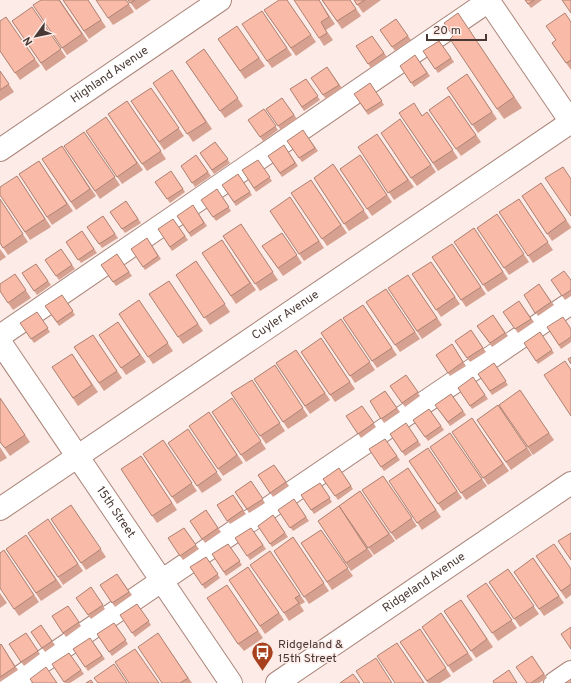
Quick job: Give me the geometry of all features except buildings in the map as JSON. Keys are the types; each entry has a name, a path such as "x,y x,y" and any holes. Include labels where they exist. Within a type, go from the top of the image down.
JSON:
{"street":[{"name":"Highland Avenue","path":"0,150 220,0"},
{"path":"0,336 489,0 571,122"},
{"name":"Cuyler Avenue","path":"0,509 571,122"},
{"path":"11,683 571,303"},
{"name":"15th Street","path":"0,342 232,683"},
{"name":"Ridgeland Avenue","path":"277,683 571,483"},
{"path":"555,683 571,672"}],"place":[{"name":"Ridgeland & 15th Street","path":"262,672"}]}
